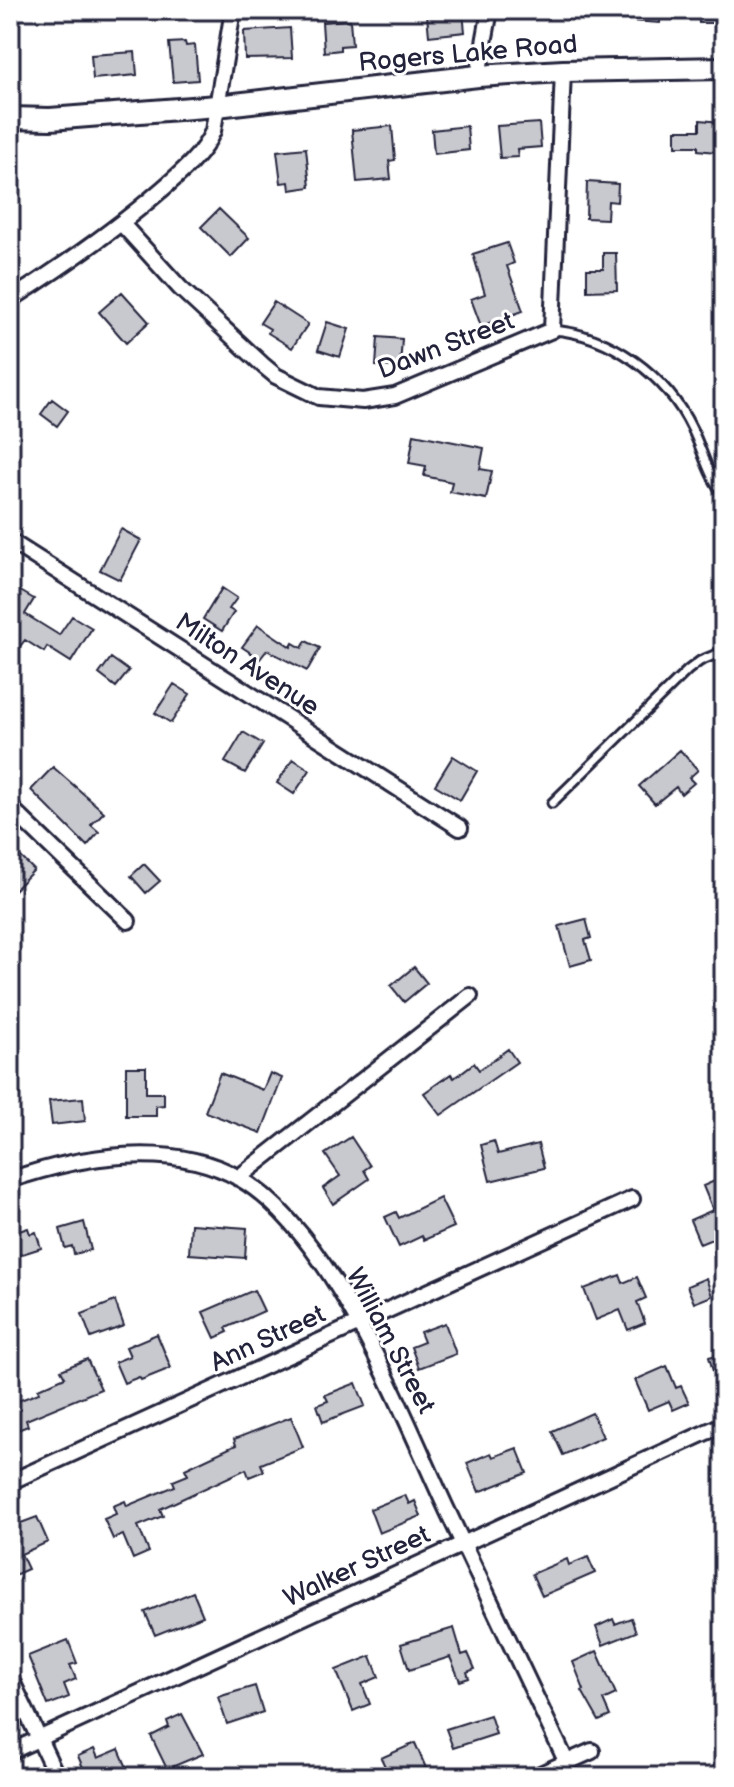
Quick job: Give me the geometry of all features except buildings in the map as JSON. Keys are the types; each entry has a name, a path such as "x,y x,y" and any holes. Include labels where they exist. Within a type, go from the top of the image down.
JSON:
{"main road":[{"name":"Rogers Lake Road","path":"10,118 50,119 217,106 478,76 724,68"}],"street":[{"path":"10,300 122,224 174,179 207,145 213,131 233,10"},
{"path":"478,76 490,10"},
{"path":"552,330 563,71"},
{"name":"Dawn Street","path":"122,224 180,288 264,366 276,376 319,397 363,401 395,396 552,330"},
{"name":"Milton Avenue","path":"10,541 460,828"},
{"path":"10,807 128,921"},
{"path":"238,1178 470,996"},
{"name":"William Street","path":"10,1180 41,1169 106,1156 156,1156 195,1162 238,1178 255,1188 290,1220 359,1324 567,1763"},
{"name":"Ann Street","path":"10,1482 632,1199"},
{"name":"Walker Street","path":"10,1752 724,1424"},
{"path":"10,1677 57,1777"},
{"path":"534,1777 592,1751"}],"lane":[{"name":"Dawn Street","path":"552,330 569,331 624,354 669,391 681,407 710,473 724,495"},
{"path":"552,803 688,670 724,651"}]}
